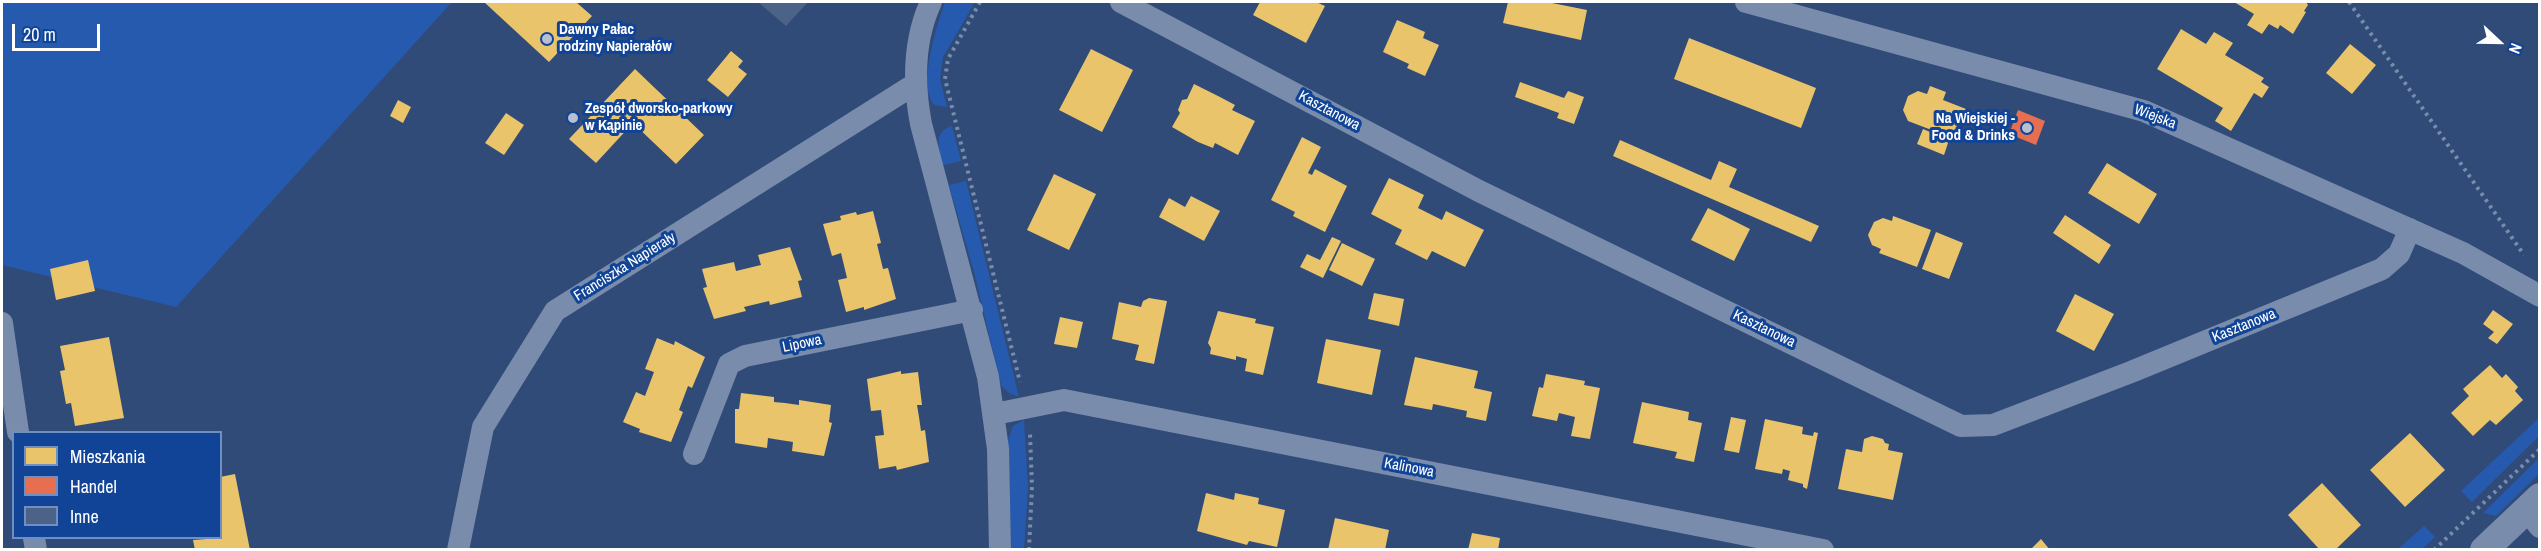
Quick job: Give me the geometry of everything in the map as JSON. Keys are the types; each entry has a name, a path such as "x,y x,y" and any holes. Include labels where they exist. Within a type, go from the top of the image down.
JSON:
{"street":[{"path":"931,2 919,35 915,84 921,124 972,310 995,414 1001,508 1000,549"},
{"name":"Kasztanowa","path":"1121,2 1479,190 1961,426 1993,425 2132,372 2382,269 2399,254 2410,229"},
{"name":"Wiejska","path":"1746,2 2144,111 2410,229 2473,259 2540,296"},
{"name":"Franciszka Napierały","path":"459,549 483,427 555,311 915,84"},
{"name":"Lipowa","path":"694,454 729,364 745,356 972,310"},
{"path":"2,323 18,431"},
{"name":"Kalinowa","path":"995,414 1064,400 1822,549"},
{"path":"2484,549 2535,511"}],"path":[{"path":"980,2 948,59 945,79 1026,408 1032,487 1029,549"},
{"path":"2349,2 2526,258"},
{"path":"2434,549 2540,449"}],"shaded area":[{"path":"2,2 452,2 176,307 2,265"},
{"path":"945,2 975,2 943,57 940,79 947,107 935,105 930,97 928,85 930,55"},
{"path":"952,126 961,161 943,165 939,137 942,132"},
{"path":"966,181 1019,397 1009,393 1001,385 974,272 949,185"},
{"path":"2539,418 2539,436 2472,502 2461,491"},
{"path":"1024,420 1028,488 1024,549 1011,550 1008,440 1013,426"},
{"path":"2539,458 2539,474 2496,516 2483,513"},
{"path":"2424,526 2435,537 2422,549 2398,549"}],"building: Mieszkania":[{"name":"Dawny Pałac rodziny Napierałów","path":"484,2 576,2 592,16 549,62"},
{"path":"1260,2 1316,2 1325,6 1306,43 1253,15"},
{"path":"1508,2 1547,2 1587,10 1581,40 1503,23"},
{"path":"2234,2 2306,2 2308,5 2293,34 2280,25 2278,29 2269,24 2262,34 2247,25 2254,14"},
{"path":"1397,20 1425,32 1423,38 1439,45 1425,76 1407,68 1409,64 1383,52"},
{"path":"2181,29 2206,44 2214,32 2233,43 2225,55 2264,78 2261,82 2269,87 2262,98 2254,93 2231,131 2215,121 2223,108 2157,69"},
{"path":"1689,38 1816,88 1801,128 1674,79"},
{"path":"2350,44 2376,65 2352,94 2326,73"},
{"path":"1091,49 1133,70 1102,132 1059,110"},
{"path":"731,51 743,61 738,67 747,74 728,97 707,80"},
{"path":"635,69 704,135 676,164 633,123 596,163 569,139"},
{"path":"1520,82 1564,98 1568,91 1584,97 1574,124 1557,118 1559,113 1515,97"},
{"path":"1194,84 1235,105 1232,110 1255,121 1238,155 1215,143 1213,148 1198,142 1172,127 1180,113 1178,110 1182,100 1187,99"},
{"path":"1930,86 1946,92 1943,100 1966,109 1955,139 1908,121 1903,110 1908,96 1918,91 1927,94"},
{"path":"398,100 411,107 403,123 390,116"},
{"path":"506,113 524,125 504,155 485,143"},
{"path":"1923,129 1949,140 1944,155 1917,144"},
{"path":"1302,137 1321,147 1308,173 1312,175 1315,169 1347,186 1325,232 1293,216 1295,212 1271,200"},
{"path":"1620,140 1711,180 1719,161 1737,169 1729,187 1819,226 1811,242 1613,156"},
{"path":"2107,163 2157,194 2139,224 2088,193"},
{"path":"1054,174 1096,194 1069,250 1027,230"},
{"path":"1389,178 1424,195 1418,208 1442,220 1446,211 1484,230 1465,267 1432,251 1427,260 1395,244 1402,230 1371,214"},
{"path":"1191,196 1220,211 1204,241 1159,217 1169,198 1185,207"},
{"path":"1708,208 1750,229 1734,261 1691,240"},
{"path":"873,211 881,243 877,244 883,269 888,268 896,299 864,310 864,307 846,312 838,280 847,278 841,253 832,256 823,224 841,220 840,216"},
{"path":"2065,215 2111,245 2099,264 2053,233"},
{"path":"1893,216 1931,230 1917,267 1879,253 1881,249 1872,245 1868,235 1874,222 1883,218 1892,221"},
{"path":"1936,232 1963,243 1949,279 1922,269"},
{"path":"1332,237 1341,241 1323,278 1300,267 1307,254 1320,260"},
{"path":"1342,243 1375,259 1362,286 1329,270"},
{"path":"790,247 802,280 798,281 802,297 770,305 769,301 744,307 746,311 714,319 703,288 707,287 702,269 734,262 736,271 761,265 758,255"},
{"path":"88,260 95,291 56,300 50,269"},
{"path":"1374,293 1404,299 1399,326 1368,319"},
{"path":"2075,294 2114,314 2094,351 2056,331"},
{"path":"1149,298 1167,301 1154,364 1135,360 1139,345 1112,339 1119,302 1141,307 1143,301"},
{"path":"2493,310 2513,324 2497,344 2488,338 2494,332 2483,324"},
{"path":"1218,311 1256,319 1255,323 1274,327 1263,375 1245,371 1247,359 1236,356 1236,360 1210,354 1211,348 1208,343"},
{"path":"1060,317 1083,322 1077,348 1054,344"},
{"path":"109,337 124,418 75,426 71,403 66,404 60,371 65,370 60,346"},
{"path":"657,338 674,345 675,341 705,357 692,388 688,386 679,410 683,412 671,442 639,432 640,429 623,422 636,392 645,396 654,372 645,369"},
{"path":"1326,339 1381,350 1372,395 1317,383"},
{"path":"1415,357 1478,371 1474,388 1492,392 1486,421 1466,417 1467,411 1433,404 1432,410 1404,405"},
{"path":"2490,365 2502,378 2506,374 2518,387 2515,391 2523,400 2496,425 2490,420 2473,436 2451,413 2469,396 2463,389"},
{"path":"901,371 901,374 918,372 922,405 917,405 921,431 925,430 929,462 897,470 896,466 879,469 875,436 884,435 881,410 871,411 867,379"},
{"path":"1546,374 1585,381 1584,385 1600,388 1590,439 1571,436 1575,417 1559,413 1557,421 1532,416 1539,387 1543,388"},
{"path":"741,393 774,397 774,402 799,405 799,400 831,405 829,422 832,423 824,456 792,451 793,442 768,438 767,448 735,443 735,409 739,409"},
{"path":"1642,402 1689,412 1688,420 1702,423 1694,462 1675,458 1677,452 1633,443"},
{"path":"1731,417 1746,420 1739,453 1724,450"},
{"path":"1765,419 1803,427 1802,434 1813,436 1814,432 1818,433 1807,489 1803,487 1803,484 1788,480 1790,471 1783,469 1782,474 1755,469"},
{"path":"2410,433 2445,470 2405,507 2370,470"},
{"path":"1872,436 1883,439 1889,444 1888,450 1903,453 1893,500 1838,489 1846,449 1862,452 1864,439"},
{"path":"235,474 250,550 195,550 193,540 222,539 222,477"},
{"path":"2322,483 2361,525 2335,550 2320,550 2288,515"},
{"path":"1206,493 1234,500 1235,493 1259,498 1258,504 1285,510 1277,547 1249,541 1247,545 1197,531"},
{"path":"1335,518 1389,530 1385,550 1328,550"},
{"path":"1472,533 1500,538 1498,550 1468,550"},
{"path":"2041,539 2050,550 2030,550"}],"building: Handel":[{"name":"Na Wiejskiej - Food & Drinks","path":"2018,110 2045,121 2036,145 2009,134"}],"building: Inne":[{"path":"758,2 808,2 786,26"}],"place":[{"name":"Dawny Pałac rodziny Napierałów","path":"547,39"},
{"name":"Zespół dworsko-parkowy w Kąpinie","path":"573,118"},
{"name":"Na Wiejskiej - Food & Drinks","path":"2027,128"}]}
